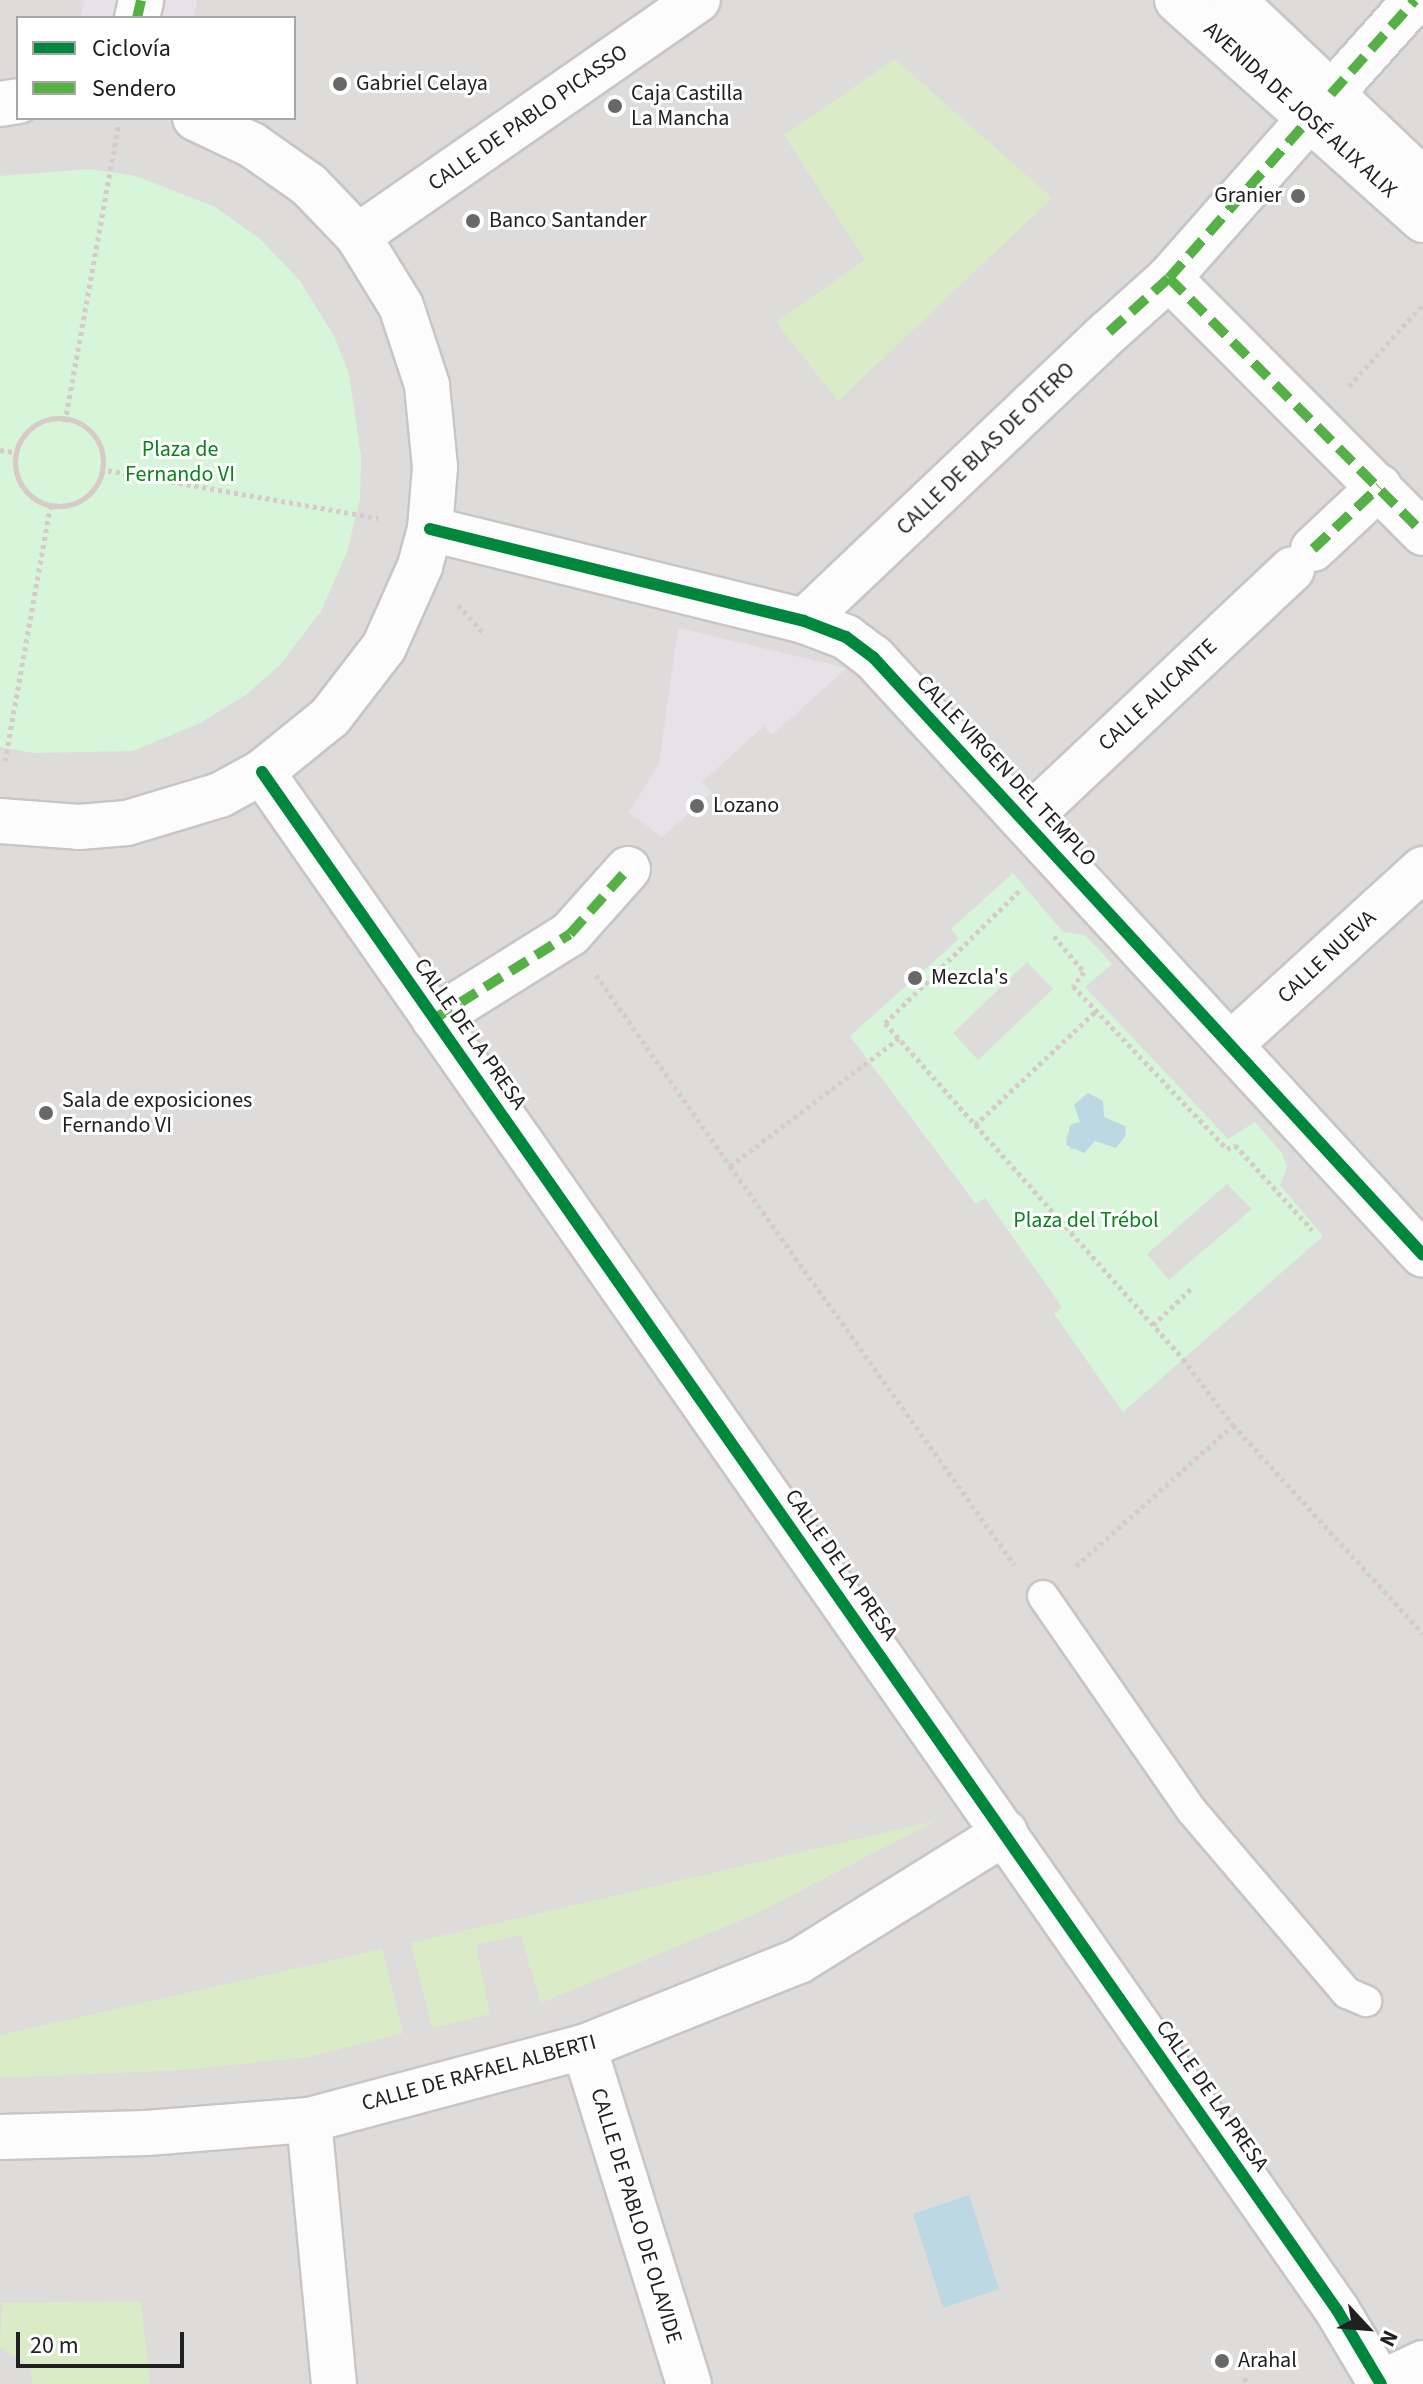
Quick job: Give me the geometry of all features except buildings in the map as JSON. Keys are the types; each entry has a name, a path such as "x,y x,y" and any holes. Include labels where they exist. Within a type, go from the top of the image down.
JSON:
{"street":[{"name":"CALLE DE PABLO PICASSO","path":"358,236 698,0"},
{"name":"AVENIDA DE JOSÉ ALIX ALIX","path":"1177,0 1423,180"},
{"name":"AVENIDA DE JOSÉ ALIX ALIX","path":"1233,0 1320,106 1423,220"},
{"name":"CALLE DE BLAS DE OTERO","path":"804,621 1169,278 1415,0"},
{"path":"0,821 79,827 127,823 220,795 262,772 330,717 384,647 420,566 430,529 435,467 427,385 401,306 358,236 286,169 252,145 199,120"},
{"path":"1169,278 1423,533"},
{"name":"CALLE ALICANTE","path":"1025,821 1379,487"},
{"name":"CALLE VIRGEN DEL TEMPLO","path":"430,529 804,621 846,637 873,657 1423,1255"},
{"name":"CALLE DE LA PRESA","path":"262,772 1337,2310 1380,2383"},
{"path":"434,1019 570,934 628,869"},
{"name":"CALLE NUEVA","path":"1230,1045 1423,869"},
{"name":"CALLE DE RAFAEL ALBERTI","path":"0,2137 147,2133 309,2120 584,2047 799,1961 1005,1833"},
{"name":"CALLE DE PABLO DE OLAVIDE","path":"584,2047 689,2384"},
{"path":"309,2120 334,2384"},
{"path":"1380,2383 1423,2363"}],"lane":[{"path":"1043,1596 1192,1811 1347,1993 1366,2001"}],"path":[{"path":"65,422 119,123"},
{"path":"1315,424 1423,304"},
{"path":"44,418 86,425 104,447 96,489 73,507 34,500 14,478 18,453 22,433 44,418"},
{"path":"0,450 18,453"},
{"path":"100,469 383,519"},
{"path":"5,761 51,502"},
{"path":"446,593 485,635"},
{"path":"1021,881 1018,892 885,1023 1153,1325 1233,1425 1423,1634"},
{"path":"1018,892 1027,903"},
{"path":"1045,925 1084,972 1073,986 1227,1149 1235,1145 1312,1230"},
{"path":"570,934 730,1166 1013,1563 1043,1596 1233,1425"},
{"path":"975,1125 1096,1011"},
{"path":"730,1166 899,1038"},
{"path":"1153,1325 1193,1287"}],"shaded area":[{"path":"0,0 1423,0 1423,2384 0,2384"},
{"path":"84,0 197,0 194,16 80,16"},
{"path":"462,284 484,337 496,389 493,411 462,420 453,368 426,306"},
{"path":"1081,308 1097,324 862,548 846,532"},
{"path":"1119,342 1128,352 897,572 887,562"},
{"path":"1257,532 1281,556 1103,725 1081,700"},
{"path":"1308,580 1317,589 1087,799 1078,790"},
{"path":"436,626 469,628 429,705 395,741 361,728 376,715"},
{"path":"678,628 847,668 772,735 764,726 702,782 712,793 662,837 629,812 659,764"},
{"path":"1423,795 1423,847 1312,951 1286,923"},
{"path":"216,825 231,851 163,878 79,886 60,858 183,838"},
{"path":"1423,889 1423,907 1305,1017 1296,1008"},
{"path":"1027,961 1053,988 979,1061 952,1033"},
{"path":"1112,964 1255,1122 1228,1139 1084,987"},
{"path":"1227,1183 1252,1208 1169,1280 1147,1254"},
{"path":"932,1834 941,1850 832,1919 741,1963 732,1945 825,1899"},
{"path":"1423,1911 1423,2115 1353,2037 1339,2007 1353,1975"},
{"path":"647,1980 654,1998 538,2042 336,2090 155,2111 15,2115 16,2095 154,2089 332,2069 532,2021"}],"green space":[{"path":"895,59 1052,198 838,401 776,322 865,260 784,135"},
{"name":"Plaza de Fernando VI","path":"90,169 136,176 215,207 259,238 300,281 334,336 349,374 361,456 360,499 347,552 321,611 280,665 247,694 200,723 133,751 33,753 0,747 0,176"},
{"name":"Plaza del Trébol","path":"1013,873 1063,932 1085,935 1112,964 1085,987 1228,1139 1255,1122 1282,1153 1287,1167 1280,1185 1323,1236 1123,1412 1054,1314 1062,1307 985,1198 976,1204 850,1036 959,939 951,929","holes":["1027,962 1053,989 978,1060 953,1033","1088,1093 1103,1101 1104,1117 1094,1141 1071,1150 1065,1137 1081,1122 1074,1105","1227,1184 1252,1209 1169,1280 1147,1254"]},
{"path":"935,1821 758,1913 541,2003 521,1935 476,1945 490,2014 432,2028 411,1943"},
{"path":"382,1949 403,2033 308,2057 183,2070 0,2078 0,2035"},
{"path":"141,2301 150,2384 32,2384 31,2367 0,2347 2,2303"}],"water":[{"path":"1088,1093 1103,1101 1104,1117 1125,1126 1126,1135 1116,1148 1095,1141 1084,1153 1066,1145 1070,1125 1080,1122 1074,1105"},
{"path":"969,2195 999,2289 943,2308 913,2214"}],"marked path":[{"path":"137,16 141,0"},
{"path":"1331,94 1415,0"},
{"path":"1109,332 1169,278 1310,118"},
{"path":"1169,278 1423,533"},
{"path":"1313,549 1379,487"},
{"path":"434,1019 570,934 628,869"}],"cycle path":[{"path":"430,529 804,621 846,637 873,657 1423,1255"},
{"path":"262,772 1337,2310 1381,2384"}],"place":[{"name":"Gabriel Celaya","path":"340,84"},
{"name":"Caja Castilla La Mancha","path":"615,106"},
{"name":"Granier","path":"1298,196"},
{"name":"Banco Santander","path":"473,221"},
{"name":"Lozano","path":"697,806"},
{"name":"Mezcla's","path":"915,978"},
{"name":"Sala de exposiciones Fernando VI","path":"46,1113"},
{"name":"Arahal","path":"1222,2361"}]}
